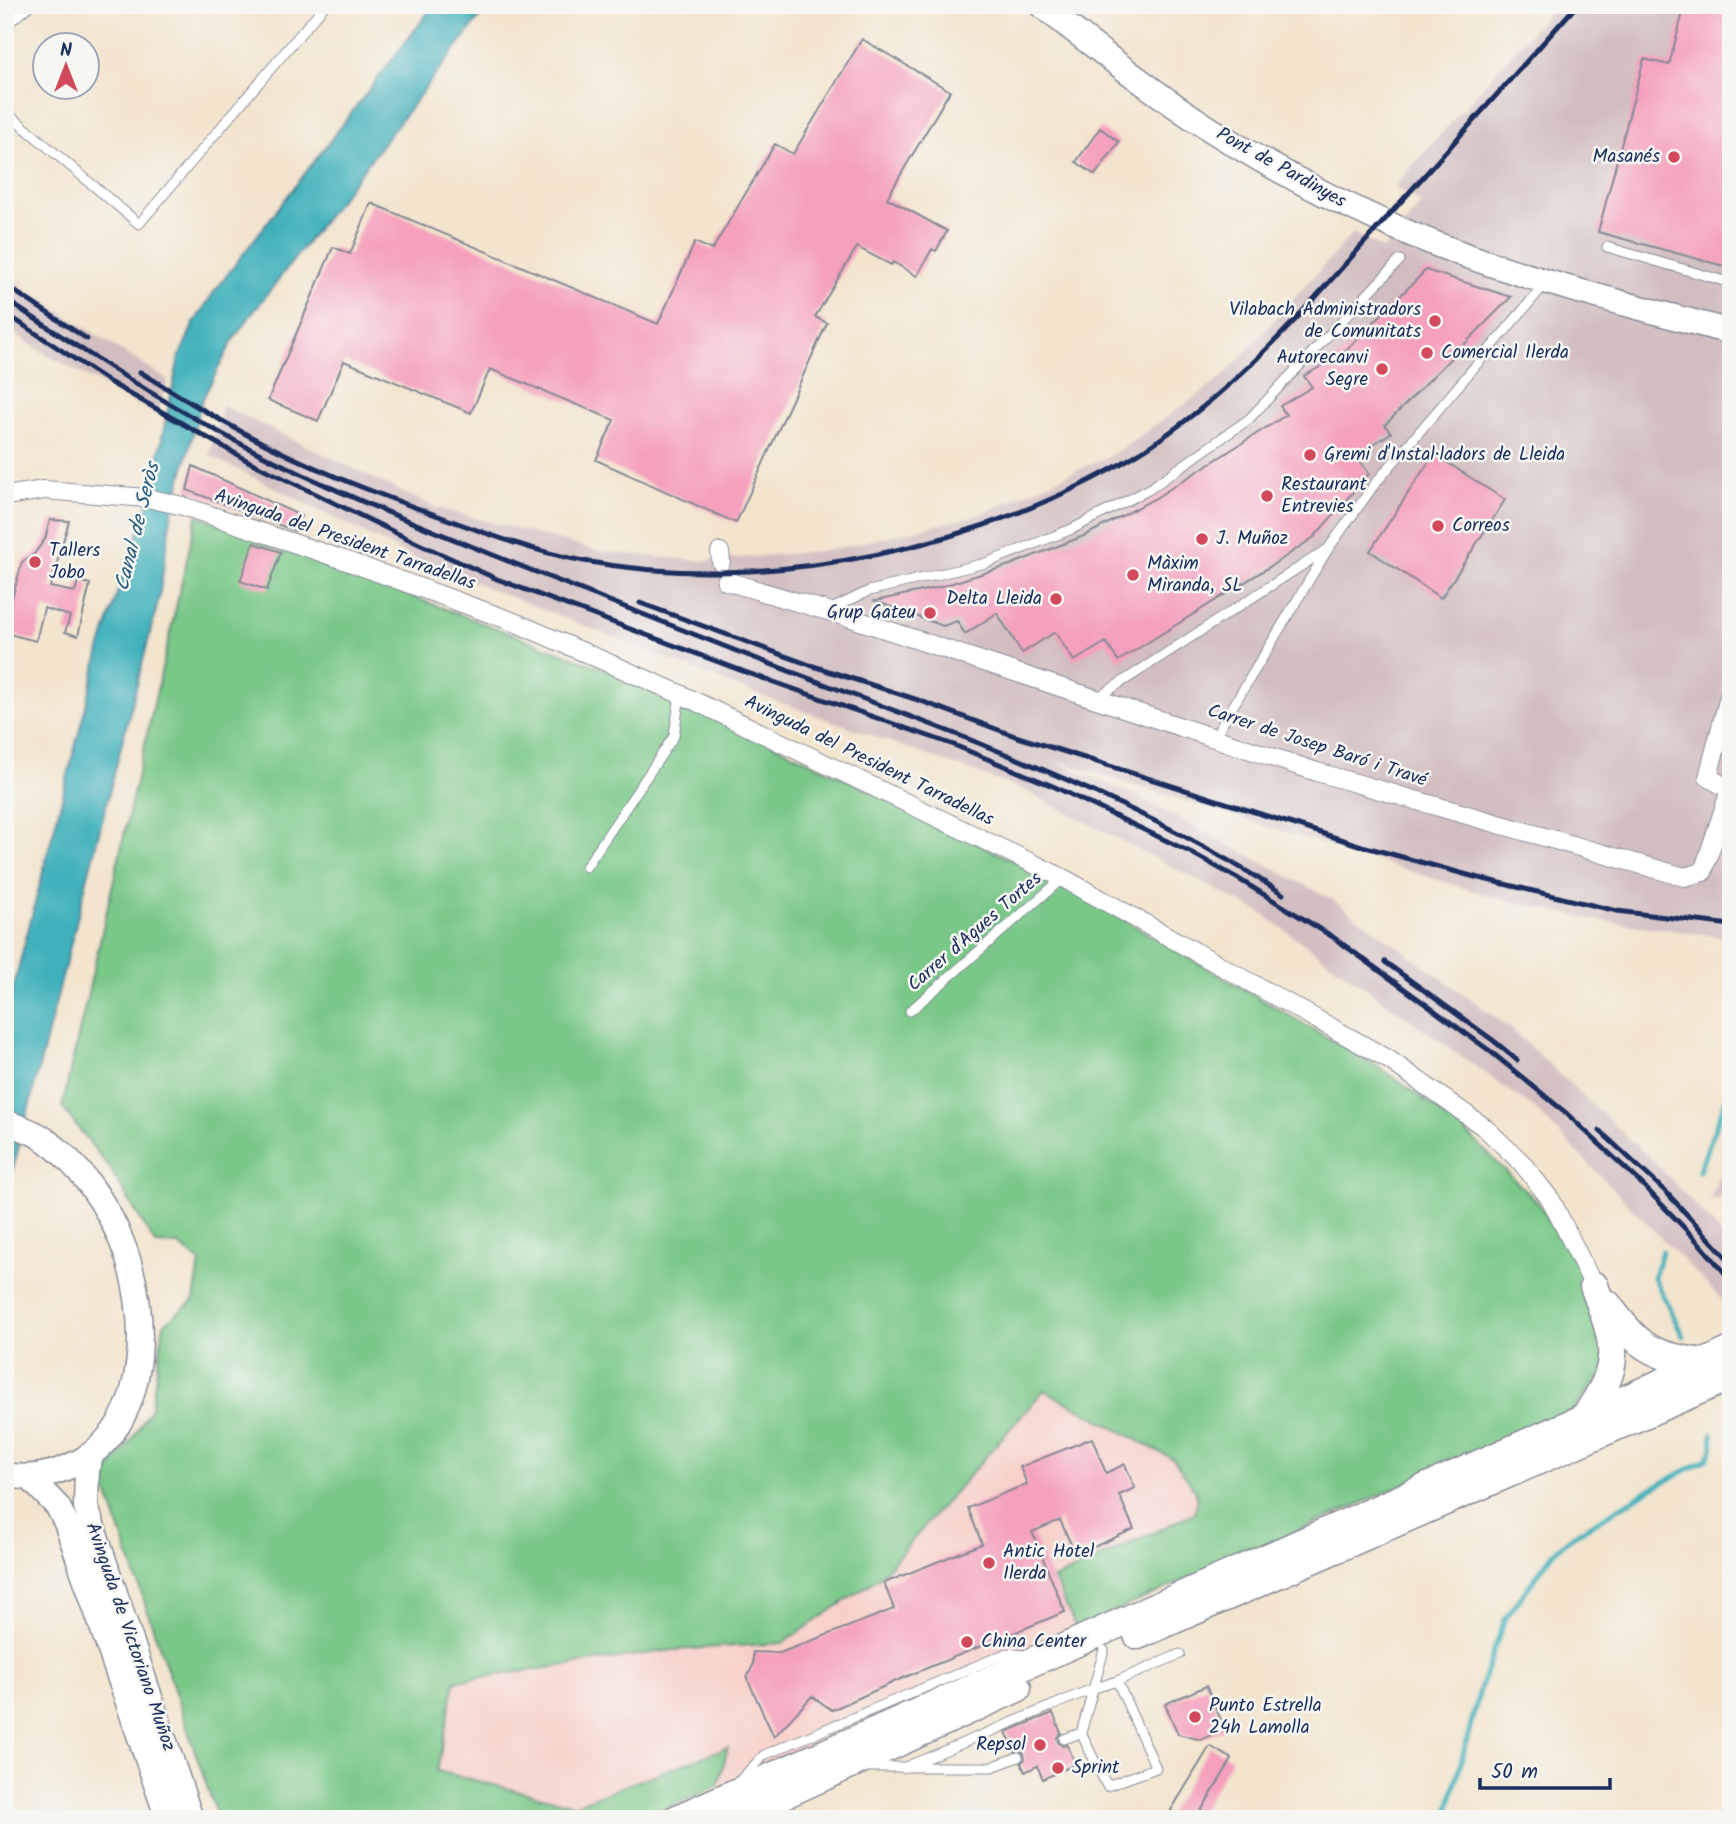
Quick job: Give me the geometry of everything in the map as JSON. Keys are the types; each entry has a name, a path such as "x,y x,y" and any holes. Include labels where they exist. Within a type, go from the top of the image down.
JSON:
{"main road":[{"name":"Pont de Pardinyes","path":"1041,5 1173,104 1277,169 1411,234 1547,282 1731,332"},
{"path":"5,1122 45,1139 73,1165 94,1191 123,1245 132,1273 138,1307 137,1374 121,1420 107,1440 92,1454 67,1468 17,1476"},
{"path":"1594,1286 1627,1331 1648,1349 1675,1359 1705,1363"},
{"path":"1584,1418 1602,1394 1611,1370 1613,1350 1611,1331 1594,1286"},
{"path":"727,1808 1040,1657 1731,1351"},
{"path":"677,1819 727,1808 847,1767 1104,1650 1731,1376"},
{"name":"Avinguda de Victoriano Muñoz","path":"92,1454 87,1469 86,1507 191,1819"},
{"name":"Avinguda de Victoriano Muñoz","path":"17,1476 58,1507 67,1525 169,1819"}],"street":[{"name":"Avinguda del President Tarradellas","path":"5,496 44,490 147,498 183,506 344,560 514,622 680,694 1063,878 1388,1059 1484,1127 1521,1162 1551,1200 1594,1286"},
{"name":"Carrer de Josep Baró i Travé","path":"726,581 1215,736 1317,772 1684,877 1703,872 1730,790 1708,777 1731,689"}],"lane":[{"path":"5,26 30,5"},
{"path":"5,111 139,224 325,5"},
{"path":"1607,247 1731,283"},
{"path":"826,611 869,591 986,563 1072,528 1148,490 1249,419 1400,260"},
{"path":"1215,736 1328,549 1374,485 1547,282"},
{"path":"1097,698 1328,549"},
{"path":"586,867 674,736 680,694"},
{"name":"Carrer d'Agues Tortes","path":"910,1012 1063,878"},
{"path":"1104,1650 1081,1733 1107,1786 1156,1768 1117,1681"},
{"path":"903,1768 1180,1654"},
{"path":"1064,1739 1081,1733"},
{"path":"847,1767 992,1767 1018,1757"}],"shaded area":[{"path":"1555,5 1731,5 1731,938 1595,920 1493,897 1047,758 1136,796 1333,900 1509,1027 1659,1167 1731,1244 1731,1309 1535,1109 1261,913 1024,790 740,688 416,559 209,455 223,406 434,507 602,552 704,561 831,550 979,515 1117,452 1221,379 1353,233 1383,249 1422,203 1394,187"},
{"path":"5,272 30,293 168,380 157,415 44,353 5,327"},
{"path":"1731,1144 1731,1196 1710,1200"},
{"path":"1044,1390 1173,1459 1195,1490 1197,1504 1193,1514 1054,1579 1076,1628 718,1786 727,1748 574,1805 437,1771 455,1681 673,1650 783,1643 880,1576"}],"green space":[{"path":"197,515 609,671 720,718 1067,887 1385,1071 1463,1129 1539,1204 1595,1292 1607,1368 1572,1411 1076,1628 1054,1579 1193,1514 1197,1504 1195,1490 1173,1459 1044,1390 880,1577 783,1643 673,1650 455,1681 437,1771 574,1805 728,1747 718,1786 641,1819 218,1819 106,1489 108,1470 131,1441 151,1408 164,1324 194,1300 200,1262 179,1245 155,1244 111,1170 62,1107"}],"water":[{"path":"434,5 489,5 233,340 202,400 171,517 159,598 5,1201 5,1020 100,650 127,561 147,510 179,357 194,323 214,292"}],"building":[{"name":"Masanés","path":"1685,5 1731,5 1731,268 1598,232 1644,59 1669,65"},
{"path":"862,39 950,91 887,198 947,231 936,251 932,249 917,276 893,262 891,265 857,247 815,317 827,323 736,523 596,460 614,420 490,369 471,413 344,361 318,421 268,400 333,247 350,254 371,203 658,324 695,242 712,250 775,144 793,154"},
{"path":"1100,128 1119,142 1095,175 1076,162"},
{"path":"1426,270 1511,297 1385,425 1391,433 1356,455 1369,474 1314,537 1118,661 1106,642 1074,661 1055,632 1022,653 997,613 965,634 957,621 943,626 875,601 936,588 1010,565 1086,535 1154,499 1286,415 1280,406 1312,387 1304,376 1341,355"},
{"name":"Correos","path":"1434,454 1505,500 1441,598 1370,551"},
{"path":"193,466 301,516 295,531 187,490"},
{"path":"50,520 69,521 50,587 75,592 78,581 90,584 78,636 65,632 70,616 44,608 36,641 5,633 5,624 22,562 34,554 45,539"},
{"path":"254,543 281,552 267,590 240,581"},
{"path":"1092,1438 1106,1473 1125,1464 1135,1488 1119,1495 1134,1529 1076,1555 1060,1520 1032,1532 1065,1612 905,1677 832,1710 812,1696 774,1737 747,1678 753,1665 753,1652 780,1653 894,1609 884,1583 982,1544 968,1508 1027,1484 1020,1467"},
{"name":"Punto Estrella 24h Lamolla","path":"1206,1686 1225,1729 1201,1740 1178,1734 1165,1704"},
{"name":"Repsol","path":"1053,1713 1061,1733 1057,1737 1058,1742 1062,1746 1067,1745 1076,1764 1043,1779 1037,1766 1025,1772 1021,1763 1025,1759 1024,1754 1020,1750 1015,1751 1006,1732"},
{"path":"1210,1746 1232,1759 1196,1819 1182,1819 1170,1812"}],"waterway":[{"path":"1699,1171 1731,1085"},
{"path":"1662,1251 1654,1277 1683,1336"},
{"path":"1446,1819 1481,1686 1505,1619 1554,1552 1571,1537 1707,1459 1713,1447 1712,1434"}],"railway":[{"path":"140,372 258,441 337,477 496,537 584,561 655,570 727,572 801,567 875,555 948,537 1018,513 1085,483 1147,448 1206,404 1244,371 1296,319 1577,5"},
{"path":"5,285 87,339"},
{"path":"5,299 181,410 311,479 528,569 1018,759 1154,821 1283,894"},
{"path":"5,313 111,383 250,462 419,544 497,579 745,672 954,745 1055,787 1192,853 1237,878 1333,937 1490,1051 1566,1113 1636,1178 1731,1280"},
{"path":"640,603 1015,736 1362,846 1475,877 1617,911 1731,925"},
{"path":"1385,962 1517,1060"},
{"path":"1600,1131 1666,1192 1731,1262"}],"place":[{"name":"Masanés","path":"1674,157"},
{"name":"Vilabach Administradors de Comunitats","path":"1435,321"},
{"name":"Comercial Ilerda","path":"1427,353"},
{"name":"Autorecanvi Segre","path":"1382,369"},
{"name":"Gremi d'Instal·ladors de Lleida","path":"1310,455"},
{"name":"Restaurant Entrevies","path":"1267,496"},
{"name":"Correos","path":"1438,526"},
{"name":"J. Muñoz","path":"1202,539"},
{"name":"Tallers Jobo","path":"35,562"},
{"name":"Màxim Miranda, SL","path":"1133,575"},
{"name":"Delta Lleida","path":"1056,599"},
{"name":"Grup Gateu","path":"930,613"},
{"name":"Antic Hotel Ilerda","path":"989,1563"},
{"name":"China Center","path":"967,1642"},
{"name":"Punto Estrella 24h Lamolla","path":"1195,1717"},
{"name":"Repsol","path":"1040,1745"},
{"name":"Sprint","path":"1058,1768"}],"water label":[{"name":"Canal de Seròs","path":"138,527"}]}
